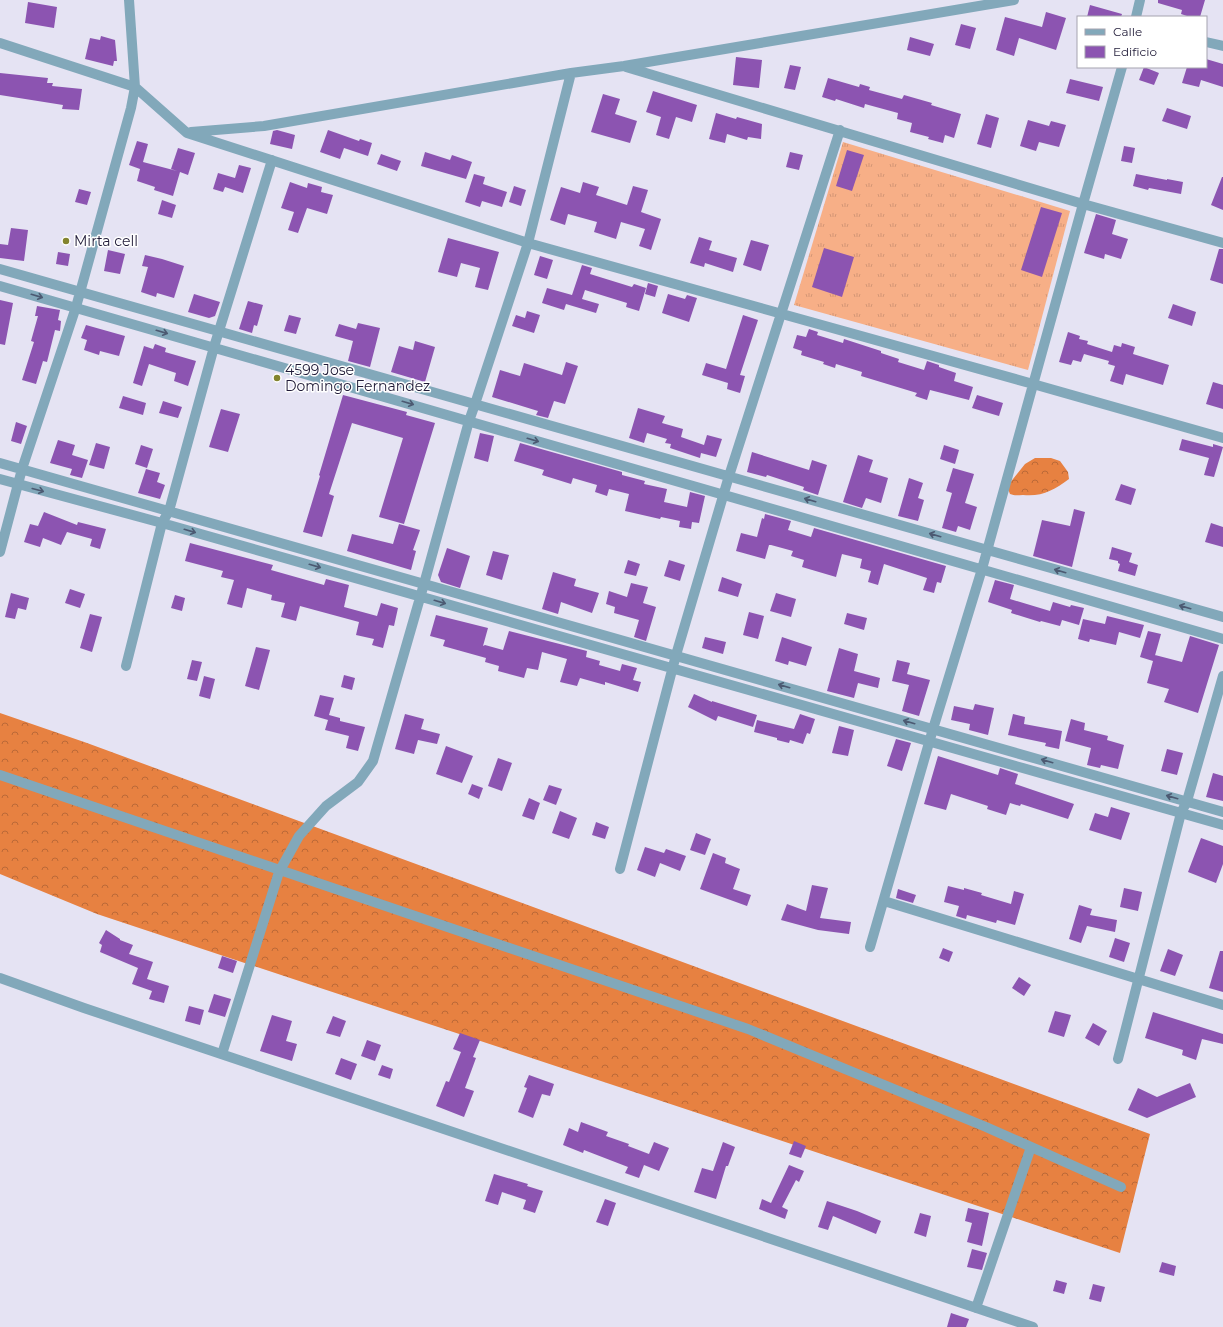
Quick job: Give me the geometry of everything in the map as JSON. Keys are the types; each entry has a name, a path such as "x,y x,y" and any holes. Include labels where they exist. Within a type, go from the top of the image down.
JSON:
{"street":[{"path":"0,552 22,469 76,308 131,108 135,87 129,0"},
{"path":"188,133 264,126 571,73 624,66 1014,0"},
{"path":"1136,16 1140,0"},
{"path":"1207,42 1223,46"},
{"path":"0,43 135,87 188,133 528,243 1223,438"},
{"path":"624,66 1083,204 1223,242"},
{"path":"870,947 933,729 982,569 1122,68"},
{"path":"222,1054 280,871 299,836 326,806 358,782 373,761 424,584 468,421 475,404 528,243 571,73"},
{"path":"620,869 676,656 729,476 780,313 840,130"},
{"path":"126,666 162,523 168,511 214,347 220,332 272,160"},
{"path":"0,269 1223,617"},
{"path":"0,286 1223,639"},
{"path":"0,463 1223,812"},
{"path":"0,479 420,596 1223,826"},
{"path":"1118,1059 1137,979 1181,813 1187,801 1223,676"},
{"path":"0,775 748,1030 986,1127 1121,1187"},
{"path":"884,901 1223,1005"},
{"path":"0,978 1033,1327"},
{"path":"976,1308 1031,1147"}],"green space":[{"path":"843,142 1070,211 1028,370 794,305"},
{"path":"1035,458 1051,458 1060,461 1068,472 1069,479 1042,494 1010,494 1008,489 1009,484 1025,464"},
{"path":"0,713 87,743 1150,1134 1120,1253 97,914 0,874"}],"building":[{"path":"1158,0 1205,0 1200,16 1187,16 1181,14 1182,10 1158,3"},
{"path":"28,2 57,7 54,28 25,23"},
{"path":"1090,5 1122,14 1121,16 1087,16"},
{"path":"1046,12 1066,18 1056,50 1019,38 1014,56 996,50 1005,17 1042,27"},
{"path":"961,24 976,28 970,49 955,45"},
{"path":"101,36 115,40 117,61 114,61 113,66 85,59 90,38 100,40"},
{"path":"910,37 934,44 930,56 907,50"},
{"path":"736,57 762,60 759,88 733,85"},
{"path":"1207,59 1223,64 1223,87 1201,80 1199,87 1182,83 1187,68 1207,68"},
{"path":"790,65 801,67 795,90 784,88"},
{"path":"1144,68 1159,73 1154,85 1139,80"},
{"path":"0,73 48,78 47,83 53,83 52,86 82,89 79,110 62,109 63,105 0,95"},
{"path":"828,78 859,87 860,84 870,87 869,90 902,99 904,95 932,103 931,105 961,114 954,138 945,135 943,143 928,139 929,137 910,132 912,123 897,119 898,113 865,104 864,108 836,99 835,101 822,97"},
{"path":"1070,79 1103,87 1099,101 1066,93"},
{"path":"653,91 697,105 692,122 676,117 669,139 656,135 661,117 646,112"},
{"path":"603,94 620,99 615,114 637,121 630,143 591,132"},
{"path":"1167,108 1191,116 1187,129 1162,121"},
{"path":"716,113 762,124 761,139 748,137 747,140 727,134 725,143 709,139"},
{"path":"986,114 999,118 991,148 977,144"},
{"path":"1028,120 1049,126 1051,121 1066,125 1059,147 1039,142 1036,151 1020,146"},
{"path":"277,130 295,135 292,149 270,144 273,131"},
{"path":"328,130 359,141 360,139 372,143 368,156 344,148 340,159 320,152"},
{"path":"137,141 148,144 143,162 177,171 171,169 178,148 195,153 188,175 180,172 173,196 154,190 155,187 137,181 140,169 129,165"},
{"path":"1124,146 1135,148 1132,163 1121,161"},
{"path":"847,150 864,155 852,191 836,186"},
{"path":"425,152 450,160 452,155 472,162 466,179 421,166"},
{"path":"790,152 803,155 799,170 786,167"},
{"path":"381,154 401,161 397,171 377,164"},
{"path":"239,165 251,168 243,193 225,187 223,192 213,189 218,173 235,178"},
{"path":"474,174 485,177 483,184 507,192 502,207 482,201 480,207 465,202"},
{"path":"1136,174 1183,182 1181,194 1149,188 1148,190 1133,186"},
{"path":"1223,177 1223,210 1211,205"},
{"path":"290,182 307,188 308,183 322,187 321,192 333,195 327,214 307,208 298,233 288,230 294,212 281,208"},
{"path":"583,182 599,187 596,195 627,205 633,186 648,190 641,212 661,219 651,250 639,246 645,229 621,222 616,239 594,232 597,222 568,214 565,225 550,220 561,187 580,193"},
{"path":"514,186 526,190 521,206 509,202"},
{"path":"79,189 91,192 87,205 75,202"},
{"path":"162,200 176,205 172,218 158,214"},
{"path":"1041,207 1062,213 1042,277 1021,270"},
{"path":"1096,214 1116,220 1112,234 1128,239 1121,259 1105,254 1104,259 1084,253"},
{"path":"11,228 28,230 24,261 0,258 0,244 8,245"},
{"path":"699,237 712,241 709,250 737,258 733,272 705,263 704,267 690,263"},
{"path":"448,238 499,252 488,290 475,287 480,268 461,263 457,277 438,272"},
{"path":"751,240 769,245 761,271 743,265"},
{"path":"824,248 854,257 842,297 812,287"},
{"path":"1219,249 1223,249 1223,284 1210,280"},
{"path":"108,250 125,254 120,274 104,271"},
{"path":"58,252 70,254 68,266 56,264"},
{"path":"145,255 184,266 174,298 157,293 156,297 141,292 148,267 142,266"},
{"path":"540,256 553,260 547,279 534,275"},
{"path":"582,265 592,268 590,274 632,287 634,284 646,288 639,311 626,307 627,303 585,290 582,299 599,304 596,313 566,304 564,310 542,303 547,288 572,295"},
{"path":"648,283 658,286 655,297 645,294"},
{"path":"194,294 220,302 215,316 209,318 188,312"},
{"path":"668,294 685,299 687,295 697,298 689,322 662,313"},
{"path":"0,300 13,303 5,345 0,344"},
{"path":"248,301 263,305 257,326 254,325 252,333 239,329"},
{"path":"1173,304 1196,312 1192,326 1168,318"},
{"path":"37,306 60,310 58,320 61,321 60,331 55,330 47,362 43,361 36,384 22,380 34,342 31,341 38,316 35,316"},
{"path":"527,311 540,315 534,333 512,326 516,315 525,318"},
{"path":"289,315 301,318 296,334 284,331"},
{"path":"743,315 758,320 740,375 745,376 740,393 727,389 728,383 702,375 706,363 726,369"},
{"path":"358,323 380,328 370,367 348,361 353,341 335,336 339,324 356,329"},
{"path":"86,325 125,336 119,356 100,351 99,355 84,350 87,340 81,338"},
{"path":"809,329 818,332 817,335 843,343 844,339 881,351 881,353 899,359 898,362 924,370 927,361 939,365 939,367 956,373 954,381 973,387 969,400 930,390 927,400 915,396 917,393 861,376 862,372 836,364 835,368 823,364 824,362 801,355 802,351 793,348 797,335 806,337"},
{"path":"1068,332 1080,336 1079,339 1088,341 1087,344 1112,352 1114,345 1121,347 1122,343 1135,347 1133,354 1169,365 1163,385 1126,374 1123,385 1110,381 1115,366 1108,364 1109,361 1084,354 1081,362 1073,360 1071,365 1059,362"},
{"path":"415,341 435,347 425,382 391,372 399,346 413,350"},
{"path":"155,344 166,348 165,352 196,361 188,386 174,381 176,373 149,364 142,386 133,383 144,346 153,349"},
{"path":"566,362 578,366 565,404 554,401 548,418 536,415 538,411 492,397 500,370 520,376 524,363 562,375"},
{"path":"1213,382 1223,385 1223,409 1206,404"},
{"path":"343,395 407,412 406,415 435,423 404,524 379,517 403,438 352,423 329,494 334,496 322,537 303,532"},
{"path":"977,395 1003,403 999,416 972,408"},
{"path":"123,396 146,403 143,415 119,408"},
{"path":"163,401 182,407 178,418 159,413"},
{"path":"638,408 665,416 662,423 683,429 681,437 704,445 707,435 722,439 716,457 701,453 700,458 670,448 671,444 665,443 667,439 647,433 644,443 629,438"},
{"path":"221,409 240,414 228,452 209,447"},
{"path":"16,422 27,426 21,444 11,441"},
{"path":"480,433 494,436 488,462 474,458"},
{"path":"1182,439 1213,447 1213,444 1223,447 1214,477 1204,475 1209,458 1179,450"},
{"path":"58,440 75,445 72,455 88,460 82,478 70,475 72,469 50,463"},
{"path":"96,443 110,447 104,469 89,465"},
{"path":"520,443 622,472 622,475 645,481 644,484 667,489 664,502 687,507 690,492 705,496 699,523 692,522 691,529 679,527 680,521 661,517 660,519 625,511 629,494 609,489 607,496 595,492 597,485 573,478 571,484 542,475 544,470 514,461"},
{"path":"141,445 153,449 147,468 135,464"},
{"path":"944,445 959,450 955,464 940,459"},
{"path":"752,452 809,470 812,460 827,465 818,495 803,490 804,487 767,475 766,477 747,472"},
{"path":"858,455 873,460 869,472 888,478 881,503 866,498 862,508 843,502"},
{"path":"953,468 974,474 965,503 977,507 970,530 958,526 956,532 942,528 952,493 946,491"},
{"path":"146,469 160,473 157,482 165,485 160,499 138,493"},
{"path":"909,478 923,483 918,498 924,500 918,521 898,516"},
{"path":"1121,484 1136,489 1131,505 1115,500"},
{"path":"1074,509 1085,512 1072,567 1033,556 1042,520 1070,526"},
{"path":"44,512 77,525 78,522 106,529 100,549 90,546 92,539 67,532 61,545 43,538 40,547 24,542 30,524 38,526"},
{"path":"765,514 791,521 788,530 811,537 814,528 946,566 941,583 937,582 934,593 923,590 927,578 884,564 878,585 868,582 871,571 860,568 862,559 842,554 836,577 802,567 804,560 791,556 793,551 771,545 769,545 765,559 736,551 741,533 757,537 762,518 764,519"},
{"path":"1211,523 1223,527 1223,547 1205,542"},
{"path":"399,524 420,530 413,550 416,551 411,570 347,551 352,534 393,544"},
{"path":"190,543 273,565 271,570 324,585 326,579 349,585 344,607 377,616 381,603 398,608 394,626 389,625 383,648 372,645 374,639 356,635 359,622 300,606 296,621 281,617 285,603 271,600 272,595 247,588 242,608 227,604 234,580 221,577 223,571 185,561"},
{"path":"1112,547 1132,553 1129,562 1138,565 1135,576 1118,571 1120,564 1118,561 1109,559"},
{"path":"447,548 470,556 460,588 441,582 438,575"},
{"path":"493,551 509,555 502,580 486,575"},
{"path":"628,560 640,564 636,576 624,573"},
{"path":"669,560 685,565 680,581 664,576"},
{"path":"553,572 576,579 574,586 599,593 592,613 561,602 558,614 542,609"},
{"path":"722,577 742,584 738,597 718,591"},
{"path":"995,580 1014,585 1010,599 1050,611 1053,602 1070,607 1071,605 1084,608 1079,625 1062,620 1060,626 1040,622 1011,613 1012,610 988,602"},
{"path":"631,583 648,587 643,603 656,607 646,641 634,637 639,620 614,613 615,607 606,604 609,591 627,597"},
{"path":"70,589 85,594 80,608 65,603"},
{"path":"11,593 29,598 26,610 18,608 15,619 5,617"},
{"path":"776,593 796,599 791,617 770,611"},
{"path":"175,595 185,598 182,611 171,608"},
{"path":"749,612 764,616 758,639 743,635"},
{"path":"847,613 867,618 864,630 844,624"},
{"path":"90,614 102,617 92,652 80,648"},
{"path":"436,615 488,628 483,646 485,645 503,650 509,631 587,651 586,657 600,661 599,665 620,671 622,664 637,668 633,680 641,682 638,692 605,682 605,685 580,678 577,686 560,682 567,659 542,652 538,670 527,668 524,678 498,671 499,666 485,662 486,658 443,646 445,640 430,636"},
{"path":"1107,616 1144,625 1140,638 1119,632 1116,645 1090,639 1089,642 1078,639 1083,619 1105,624"},
{"path":"1148,631 1161,634 1155,655 1182,662 1190,636 1219,645 1198,713 1164,702 1169,689 1147,683 1153,661 1140,657"},
{"path":"705,637 726,642 723,654 702,648"},
{"path":"782,637 812,647 806,666 789,661 788,665 775,661"},
{"path":"256,647 270,650 259,690 245,686"},
{"path":"839,648 858,654 854,671 880,678 878,688 858,683 854,698 827,691"},
{"path":"192,660 202,662 197,681 187,679"},
{"path":"897,660 910,663 907,674 930,680 919,716 902,711 909,685 892,681"},
{"path":"344,675 355,678 352,690 341,687"},
{"path":"204,676 215,679 210,699 199,696"},
{"path":"694,694 712,702 757,715 753,727 718,716 716,721 688,707"},
{"path":"320,695 334,698 329,715 340,718 340,721 365,727 358,751 346,748 349,736 325,730 328,720 314,716"},
{"path":"975,704 994,708 988,735 969,730 970,724 951,720 954,706 973,710"},
{"path":"405,714 424,719 421,729 440,734 437,744 418,740 414,754 395,749"},
{"path":"800,714 815,719 810,734 807,733 803,744 790,740 789,743 754,732 757,720 794,729"},
{"path":"1013,714 1025,717 1024,724 1062,731 1059,749 1045,746 1046,743 1008,735"},
{"path":"1071,719 1085,723 1084,730 1108,736 1107,740 1124,745 1118,769 1101,765 1100,768 1087,765 1091,748 1065,741"},
{"path":"839,726 854,730 848,756 832,753"},
{"path":"896,739 911,743 902,771 887,766"},
{"path":"446,746 473,756 462,783 436,774"},
{"path":"1167,749 1183,753 1177,775 1161,771"},
{"path":"938,756 998,775 1000,768 1018,774 1015,784 1074,804 1068,819 1021,804 1020,806 1010,803 1006,815 987,809 988,806 951,794 946,810 924,804"},
{"path":"498,758 512,763 502,791 488,786"},
{"path":"1213,773 1223,776 1223,801 1206,797"},
{"path":"472,784 483,788 479,799 468,794"},
{"path":"549,785 562,789 556,805 543,800"},
{"path":"529,798 540,803 534,820 522,816"},
{"path":"1111,807 1130,813 1121,840 1089,830 1095,813 1108,817"},
{"path":"560,811 577,818 569,839 552,833"},
{"path":"596,822 609,827 605,839 592,835"},
{"path":"696,833 711,839 705,855 690,850"},
{"path":"1201,838 1223,846 1223,864 1216,883 1188,872"},
{"path":"645,847 664,853 666,849 686,856 680,871 660,863 655,877 637,870"},
{"path":"713,853 726,858 725,863 740,869 733,889 751,895 747,906 700,889"},
{"path":"812,885 828,888 820,918 851,922 849,934 818,930 781,920 787,904 806,911"},
{"path":"948,886 964,890 964,888 982,893 981,895 1011,904 1014,891 1024,894 1015,925 997,920 996,923 967,915 966,919 956,916 959,906 944,902"},
{"path":"1124,888 1142,892 1138,911 1120,907"},
{"path":"898,889 916,895 913,903 896,898"},
{"path":"1079,905 1092,909 1090,915 1117,920 1115,932 1087,926 1081,943 1069,939"},
{"path":"106,930 120,940 133,945 129,954 153,962 147,979 169,986 164,1003 149,999 152,991 132,984 138,968 100,952 102,945 99,943"},
{"path":"1115,938 1130,943 1124,962 1109,957"},
{"path":"943,948 953,952 949,962 939,958"},
{"path":"1168,949 1183,955 1175,976 1160,971"},
{"path":"1220,951 1223,951 1223,992 1209,988"},
{"path":"222,956 237,961 233,973 218,968"},
{"path":"1019,977 1031,985 1024,996 1012,988"},
{"path":"214,994 231,999 225,1017 208,1012"},
{"path":"189,1006 204,1010 200,1025 185,1021"},
{"path":"1055,1011 1071,1015 1064,1037 1048,1032"},
{"path":"1153,1012 1223,1034 1223,1044 1202,1039 1196,1060 1182,1055 1183,1050 1145,1038"},
{"path":"272,1015 292,1021 286,1041 297,1044 292,1061 260,1051"},
{"path":"333,1016 346,1021 340,1037 326,1033"},
{"path":"1093,1023 1107,1031 1099,1046 1085,1038"},
{"path":"460,1033 480,1040 473,1057 476,1058 465,1088 474,1091 464,1117 436,1106 446,1081 449,1082 461,1052 453,1049"},
{"path":"367,1040 381,1045 375,1061 361,1056"},
{"path":"341,1058 357,1064 351,1080 335,1074"},
{"path":"382,1065 393,1069 390,1079 378,1075"},
{"path":"529,1075 554,1084 550,1096 542,1094 533,1118 518,1112 527,1088 524,1087"},
{"path":"1190,1083 1196,1097 1147,1118 1128,1110 1138,1088 1157,1097"},
{"path":"581,1122 608,1132 606,1136 629,1144 628,1146 649,1154 654,1142 669,1148 659,1171 644,1165 639,1178 625,1173 628,1167 584,1150 583,1153 563,1145 569,1128 578,1132"},
{"path":"794,1141 806,1146 801,1158 789,1154"},
{"path":"723,1142 735,1147 728,1166 726,1166 716,1199 694,1192 702,1168 713,1171"},
{"path":"789,1165 804,1171 799,1182 796,1180 782,1207 788,1210 785,1219 759,1209 762,1199 771,1203"},
{"path":"494,1174 528,1184 527,1186 543,1191 535,1213 523,1209 526,1200 502,1192 498,1205 485,1201"},
{"path":"605,1199 616,1203 608,1226 596,1222"},
{"path":"827,1201 881,1221 876,1234 833,1216 828,1230 818,1227"},
{"path":"968,1208 989,1213 982,1246 967,1242 972,1223 965,1221"},
{"path":"920,1213 931,1216 926,1237 914,1233"},
{"path":"972,1249 987,1253 982,1270 967,1267"},
{"path":"1162,1262 1176,1266 1174,1276 1159,1272"},
{"path":"1056,1280 1067,1283 1064,1294 1053,1291"},
{"path":"1093,1284 1105,1287 1101,1302 1089,1299"},
{"path":"951,1313 969,1319 966,1327 947,1327"}],"place":[{"name":"Mirta cell","path":"66,241"},
{"name":"4599 Jose Domingo Fernandez","path":"277,378"}]}
